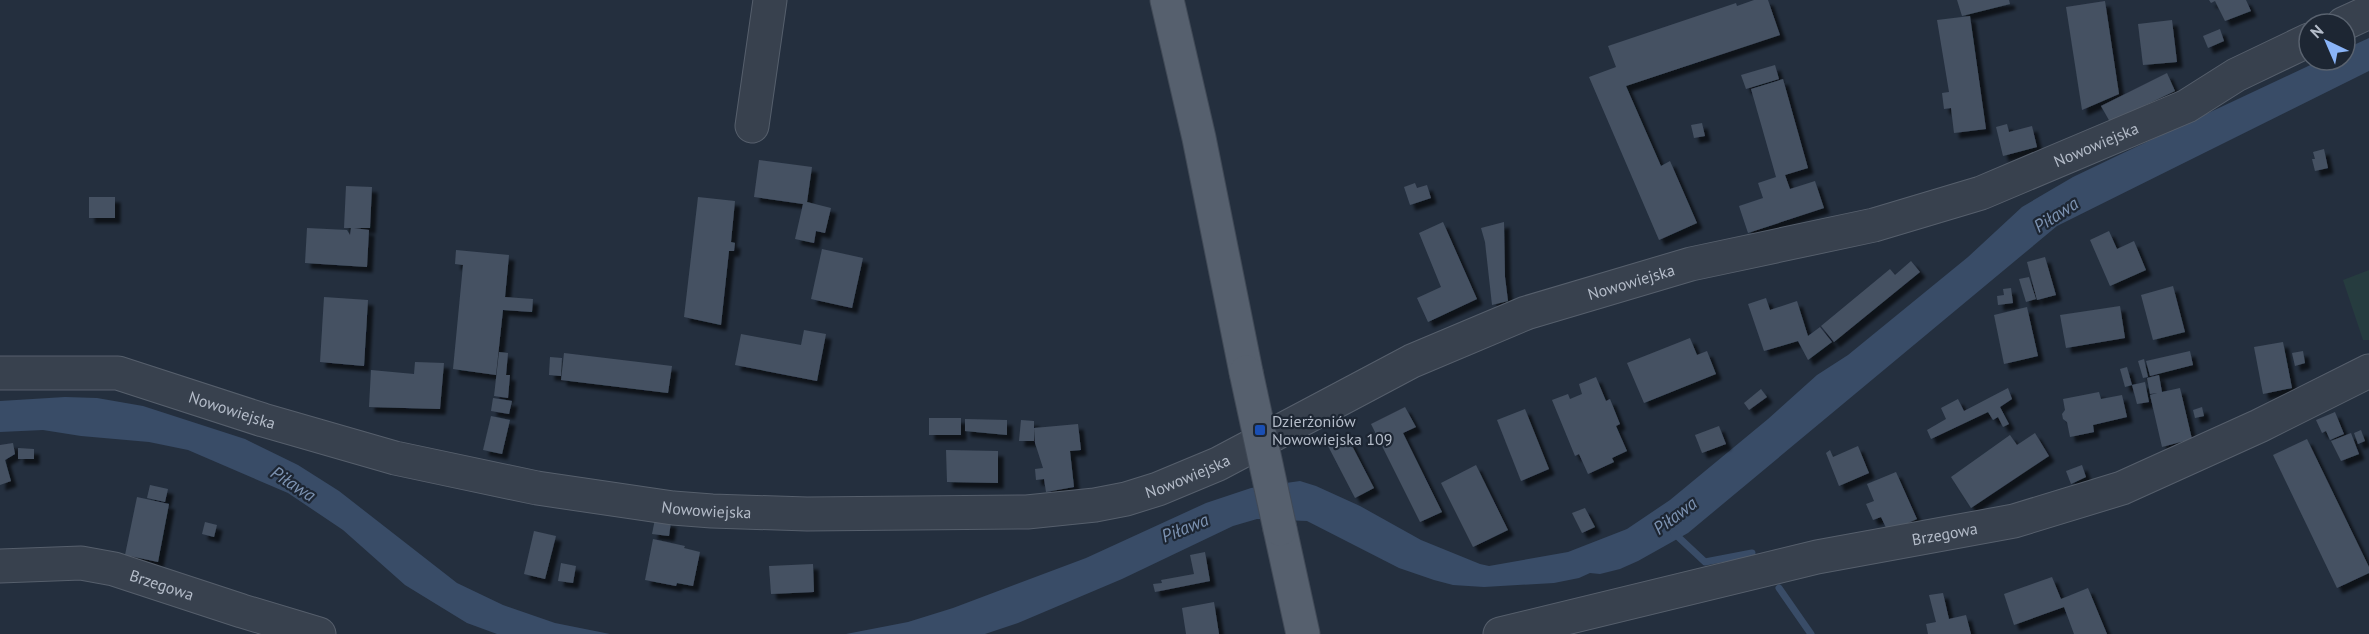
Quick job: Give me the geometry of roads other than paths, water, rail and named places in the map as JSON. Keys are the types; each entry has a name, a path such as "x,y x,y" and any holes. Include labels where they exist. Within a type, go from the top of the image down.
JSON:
{"main road":[{"path":"1167,0 1199,138 1246,372 1303,634"}],"street":[{"path":"752,126 770,0"},
{"name":"Nowowiejska","path":"0,373 118,373 263,420 395,458 537,488 673,508 807,514 1028,512 1095,505 1147,492 1218,464 1412,361 1526,313 1691,264 1874,225 1981,193 2187,106 2236,75 2297,46"},
{"name":"Brzegowa","path":"1500,634 1817,558 2014,521 2122,488 2259,426 2369,371"},
{"name":"Brzegowa","path":"0,566 81,563 114,569 319,634"}],"water":[{"name":"Piława","path":"2369,38 2369,71 2057,226 1688,533 1620,569 1600,574 1590,573 1579,578 1554,583 1484,587 1453,585 1399,568 1307,521 1257,519 1233,526 1122,579 1018,623 985,634 846,634 908,622 953,608 1086,558 1206,503 1251,488 1300,481 1360,506 1421,540 1489,566 1568,552 1627,529 1670,500 1817,375 1848,355 1968,257 2022,207 2073,177 2297,71 2357,72 2357,44"},
{"name":"Piława","path":"65,397 97,398 143,406 245,439 298,465 339,491 457,583 503,605 555,623 610,634 497,634 467,623 405,585 343,530 288,493 188,450 149,442 43,430 0,432 0,401"}],"waterway":[{"name":"Piława","path":"1674,533 1705,562 1752,553"},
{"path":"1779,588 1811,634"}],"place":[{"name":"Dzierżoniów Nowowiejska 109","path":"1260,430"}]}
